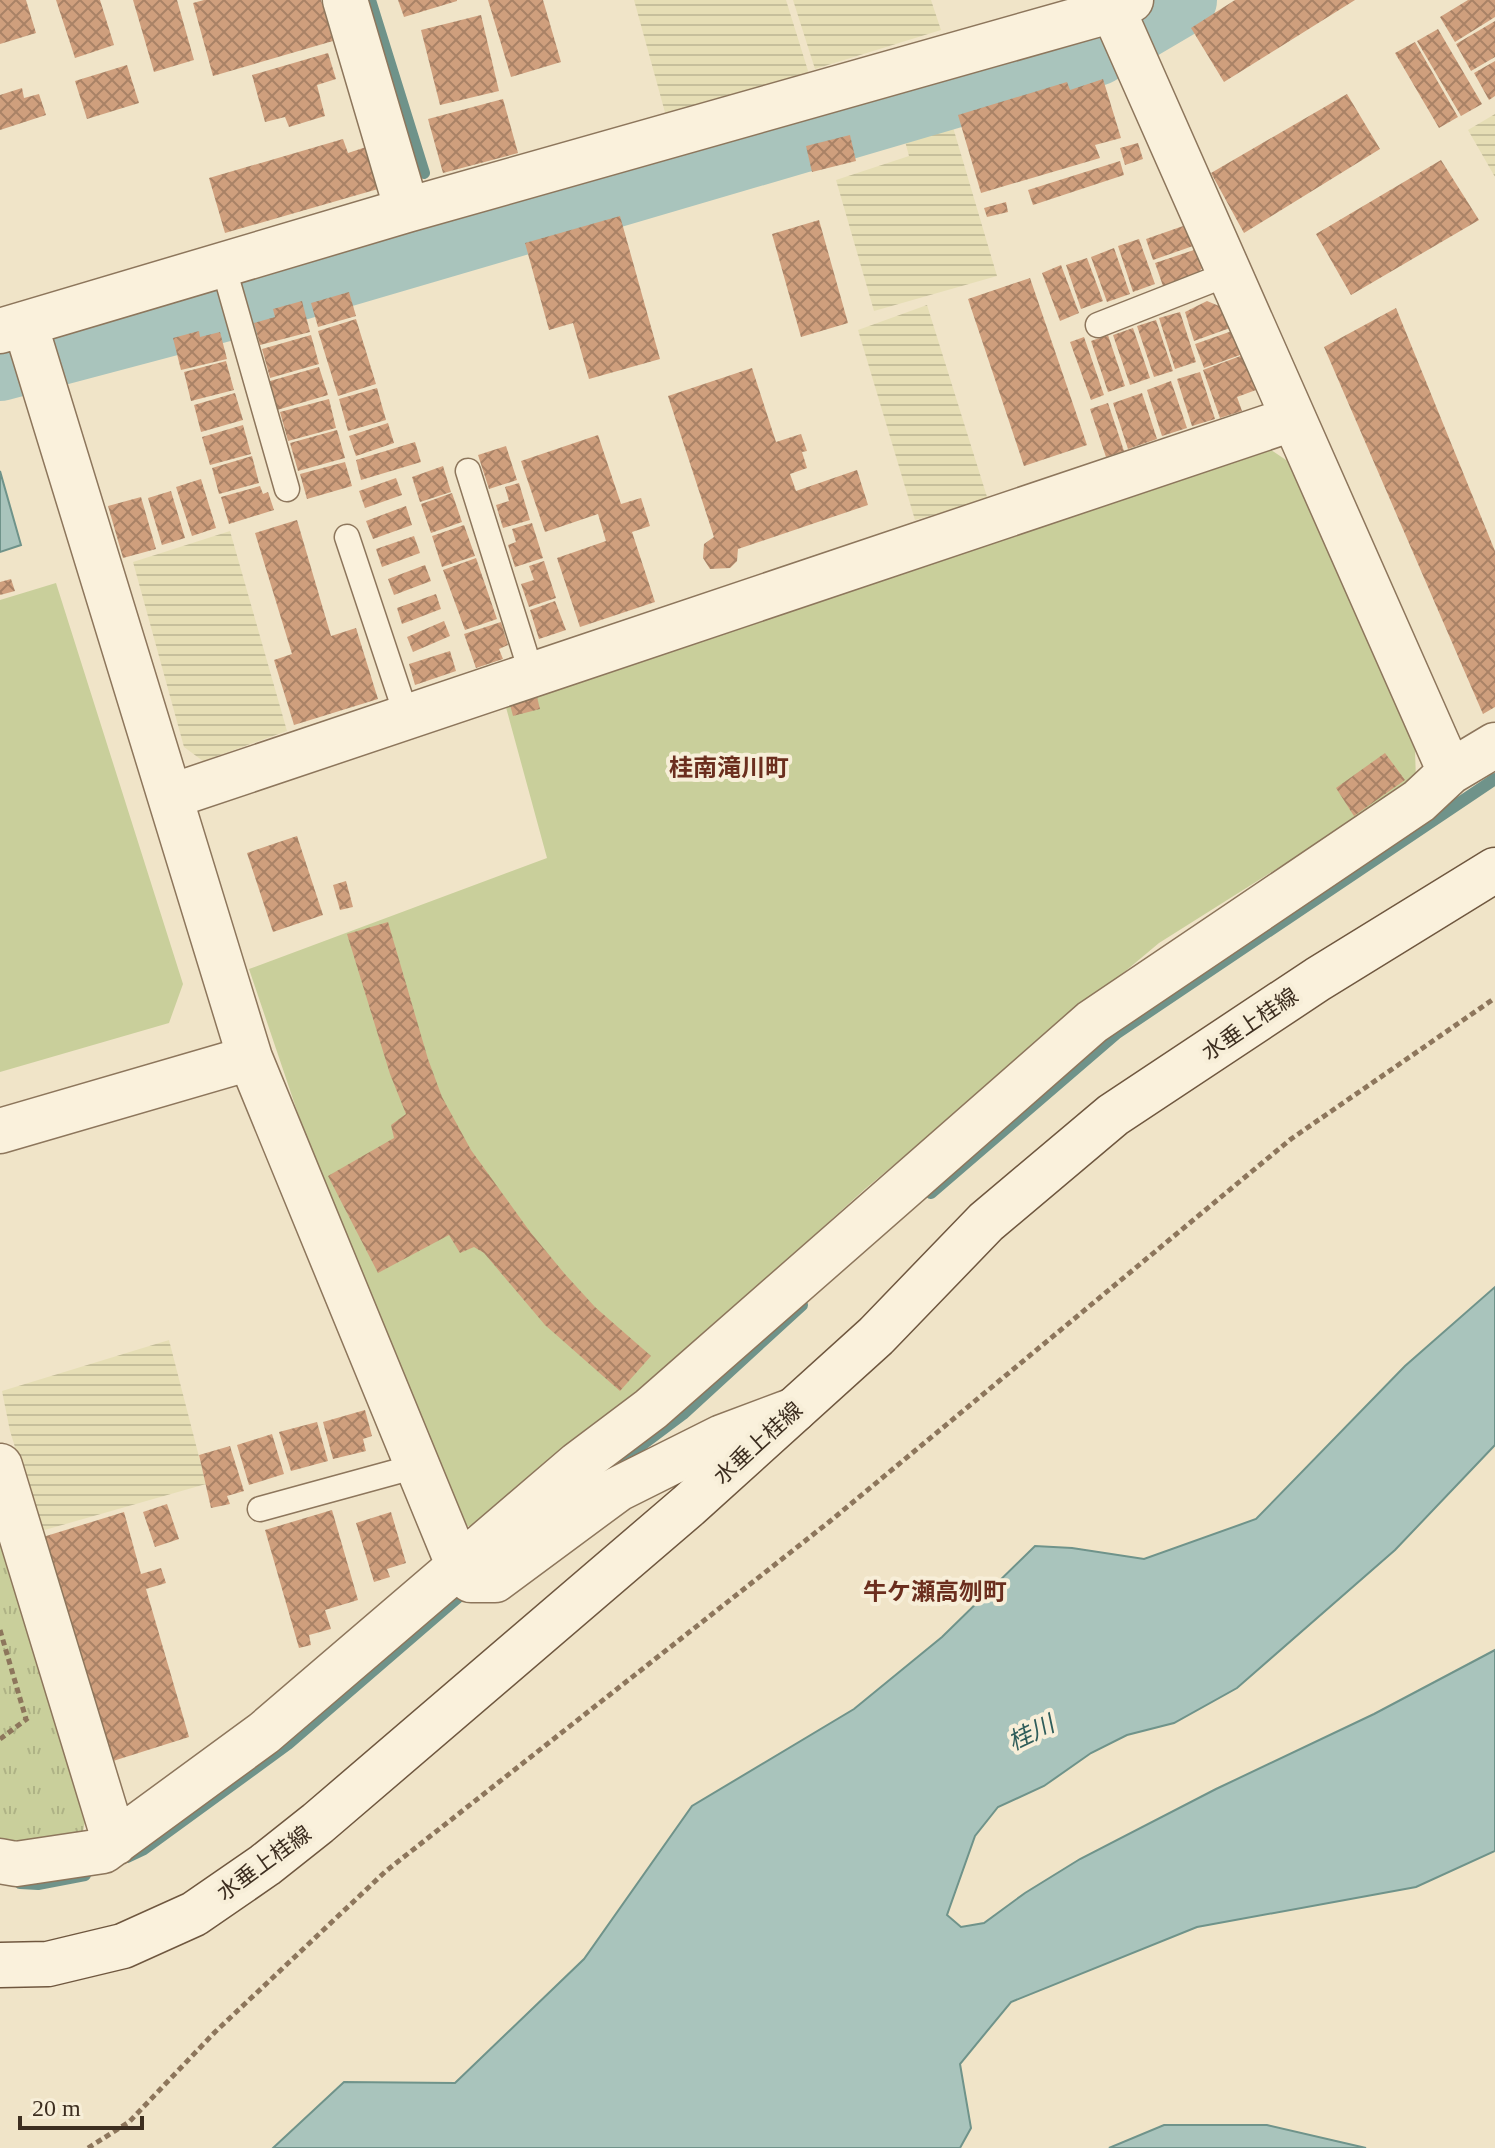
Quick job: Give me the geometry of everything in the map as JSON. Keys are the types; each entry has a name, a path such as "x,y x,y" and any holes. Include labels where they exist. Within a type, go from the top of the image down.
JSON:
{"street":[{"path":"345,0 407,210"},
{"path":"475,1576 417,1466 250,1058 172,796 24,342 226,278 407,210 1123,21 1228,274 1450,772"},
{"path":"172,796 1292,419"},
{"path":"475,1576 578,1464 651,1409 1092,1022 1419,801 1450,772 1495,745"},
{"name":"水垂上桂線","path":"0,1965 48,1964 123,1946 194,1914 229,1890 318,1823 676,1516 876,1336 986,1222 1113,1115 1318,979 1495,870"},
{"path":"0,1131 250,1058"},
{"path":"0,1861 16,1864 103,1851 475,1576 618,1489 722,1437 797,1408"},
{"path":"0,1466 115,1843"}],"lane":[{"path":"1098,325 1228,274"},
{"path":"226,278 287,489"},
{"path":"468,471 532,675"},
{"path":"347,537 407,717"},
{"path":"260,1509 417,1466"}],"path":[{"path":"88,2148 129,2122 215,2032 386,1871 829,1522 1291,1139 1495,998"},
{"path":"0,1630 26,1719"}],"shaded area":[{"path":"634,0 786,0 809,74 666,116"},
{"path":"793,0 931,0 941,30 815,69"},
{"path":"947,107 997,276 874,311 836,180 909,156 899,119"},
{"path":"1495,114 1495,177 1468,130"},
{"path":"927,305 988,500 915,520 858,330"},
{"path":"230,531 287,731 203,761 184,747 133,562"},
{"path":"169,1340 206,1484 41,1531 10,1431 2,1391"}],"green space":[{"path":"1268,448 1292,464 1415,750 1416,781 1159,943 865,1189 607,1423 479,1527 458,1525 314,1161 249,969 547,858 504,700"},
{"path":"56,583 183,984 169,1023 0,1072 0,600"},
{"path":"0,1516 88,1803 83,1832 24,1842 0,1838"}],"water":[{"path":"0,471 21,545 0,552"},
{"name":"桂川","path":"1495,1287 1495,1445 1395,1550 1237,1688 1174,1723 1127,1735 1091,1753 1044,1786 998,1807 975,1836 947,1915 961,1927 984,1923 1080,1859 1216,1789 1374,1714 1495,1650 1495,1851 1416,1887 1197,1927 1011,2002 960,2064 971,2128 960,2148 273,2148 344,2082 455,2083 584,1959 692,1806 854,1709 942,1637 1035,1546 1144,1559 1256,1519 1405,1366"},
{"path":"1164,2125 1267,2125 1366,2148 1109,2148"}],"building":[{"path":"0,0 26,0 36,33 0,44"},
{"path":"56,0 100,0 114,45 75,58"},
{"path":"133,0 177,0 194,60 154,72"},
{"path":"204,0 321,0 333,41 213,76 193,3"},
{"path":"398,0 457,0 457,1 404,17"},
{"path":"488,0 543,0 561,62 511,77"},
{"path":"1235,0 1355,0 1224,82 1191,28"},
{"path":"1468,0 1495,0 1495,17 1455,42 1440,17"},
{"path":"481,15 499,91 440,105 421,30"},
{"path":"1495,21 1495,57 1471,71 1456,44"},
{"path":"1438,29 1482,104 1461,116 1417,41"},
{"path":"1415,42 1458,117 1439,128 1395,53"},
{"path":"328,53 336,79 317,85 325,116 289,127 285,117 265,122 252,75"},
{"path":"1495,61 1495,96 1489,100 1474,73"},
{"path":"127,65 139,103 87,119 75,81"},
{"path":"1103,79 1121,138 1095,145 1100,158 981,193 958,115 1067,82 1070,90"},
{"path":"22,88 24,98 39,94 46,115 0,130 0,95"},
{"path":"1347,94 1380,149 1244,233 1211,173"},
{"path":"503,99 518,153 443,173 428,119"},
{"path":"850,135 856,161 812,172 806,146"},
{"path":"343,139 348,153 366,147 378,189 225,233 209,178"},
{"path":"1138,143 1143,159 1125,165 1120,148"},
{"path":"1441,160 1479,220 1351,295 1316,234"},
{"path":"1120,161 1124,175 1033,205 1028,190"},
{"path":"1006,202 1008,212 987,217 984,208"},
{"path":"620,216 660,359 589,379 573,323 549,330 525,243"},
{"path":"819,220 848,323 801,337 772,234"},
{"path":"1186,225 1193,246 1153,260 1146,239"},
{"path":"1139,239 1155,284 1133,292 1118,246"},
{"path":"1114,248 1130,294 1107,302 1091,257"},
{"path":"1194,250 1203,267 1195,276 1163,286 1155,263"},
{"path":"1087,258 1103,301 1081,309 1066,265"},
{"path":"1061,265 1079,313 1060,321 1042,273"},
{"path":"1030,278 1087,445 1024,466 968,299"},
{"path":"349,292 356,316 318,327 311,303"},
{"path":"302,301 310,332 260,345 254,323 275,317 273,309"},
{"path":"1207,301 1224,308 1230,328 1194,341 1185,312"},
{"path":"1396,308 1495,551 1495,707 1483,714 1324,347"},
{"path":"1180,312 1196,362 1175,369 1159,318"},
{"path":"356,319 376,384 338,396 318,331"},
{"path":"1156,320 1173,371 1154,377 1137,326"},
{"path":"1133,328 1150,378 1130,385 1113,335"},
{"path":"199,331 200,337 220,332 227,359 181,370 173,338"},
{"path":"1232,331 1240,355 1204,368 1195,344"},
{"path":"311,335 319,364 270,378 262,349"},
{"path":"1108,335 1125,386 1108,392 1091,341"},
{"path":"1084,337 1104,395 1091,400 1070,342"},
{"path":"1243,355 1256,390 1237,397 1242,411 1220,418 1203,370"},
{"path":"226,361 234,390 191,401 184,372"},
{"path":"319,367 328,395 277,410 270,381"},
{"path":"752,368 776,442 801,434 807,451 802,452 807,468 790,474 796,491 857,470 868,505 738,549 737,561 730,568 710,569 703,558 704,544 714,537 668,396"},
{"path":"1200,372 1215,419 1192,426 1177,379"},
{"path":"1171,381 1187,428 1162,436 1147,390"},
{"path":"377,388 386,420 348,431 339,399"},
{"path":"235,393 243,420 201,432 194,405"},
{"path":"1142,393 1157,439 1128,449 1113,403"},
{"path":"329,399 336,428 288,441 280,412"},
{"path":"1108,403 1124,451 1106,457 1090,409"},
{"path":"388,423 394,443 356,456 349,436"},
{"path":"243,425 251,454 210,465 202,437"},
{"path":"337,430 345,458 298,471 290,443"},
{"path":"598,435 621,504 641,498 650,526 632,532 655,602 580,627 557,558 606,541 598,514 545,532 521,461"},
{"path":"415,442 421,462 361,480 356,460"},
{"path":"506,446 517,480 489,489 478,455"},
{"path":"252,456 259,483 219,494 212,468"},
{"path":"345,462 352,486 307,499 300,474"},
{"path":"443,466 451,492 420,502 412,477"},
{"path":"396,478 402,495 365,508 359,491"},
{"path":"201,479 216,528 192,536 176,487"},
{"path":"519,483 530,520 503,528 496,505 509,501 505,487"},
{"path":"260,486 263,494 268,492 274,510 229,524 221,497"},
{"path":"171,491 185,538 162,545 148,498"},
{"path":"452,493 462,522 431,533 421,504"},
{"path":"141,497 156,549 123,558 108,506"},
{"path":"406,506 412,525 373,539 366,521"},
{"path":"297,520 331,636 356,628 378,699 294,725 274,660 292,654 255,533"},
{"path":"532,523 543,558 515,567 508,545 516,542 512,529"},
{"path":"464,525 475,556 442,567 432,536"},
{"path":"414,536 420,553 382,567 376,549"},
{"path":"476,558 497,619 465,630 443,570"},
{"path":"544,561 556,598 529,607 521,584 534,580 529,566"},
{"path":"425,565 431,581 394,595 388,579"},
{"path":"11,579 15,591 0,595 0,582"},
{"path":"436,594 441,609 402,624 397,608"},
{"path":"555,601 566,630 539,639 530,610"},
{"path":"444,621 450,636 413,652 407,637"},
{"path":"501,622 508,645 499,649 503,659 476,668 464,634"},
{"path":"450,651 456,671 415,685 409,664"},
{"path":"536,693 540,709 513,716 509,701"},
{"path":"1385,753 1405,780 1354,816 1336,788"},
{"path":"297,836 323,915 273,932 247,853"},
{"path":"346,881 353,907 340,910 333,885"},
{"path":"388,922 428,1059 442,1097 471,1150 564,1273 595,1307 651,1356 620,1391 545,1325 484,1253 474,1247 460,1253 449,1235 378,1273 328,1176 394,1138 391,1125 406,1114 390,1074 347,934"},
{"path":"365,1410 372,1436 363,1439 366,1451 333,1459 323,1422"},
{"path":"317,1422 328,1461 291,1471 279,1432"},
{"path":"272,1434 284,1474 249,1485 237,1445"},
{"path":"230,1446 244,1491 227,1496 230,1504 211,1508 199,1455"},
{"path":"167,1504 179,1539 155,1547 143,1512"},
{"path":"332,1510 358,1600 325,1610 331,1629 309,1635 311,1645 299,1648 265,1530"},
{"path":"124,1512 141,1574 161,1568 166,1583 146,1589 189,1737 110,1762 43,1537"},
{"path":"391,1512 406,1563 387,1569 390,1577 374,1582 356,1523"}],"waterway":[{"path":"370,0 424,173"},
{"path":"0,365 252,298 1096,50 1181,0"},
{"path":"931,1193 1117,1033 1495,779"},
{"path":"603,1474 683,1414 802,1305"},
{"path":"127,1857 144,1849 288,1744 470,1587"},
{"path":"20,1883 38,1884 85,1875"}],"district":[{"name":"桂南滝川町","path":"729,768"},
{"name":"牛ケ瀬高刎町","path":"935,1592"}]}
